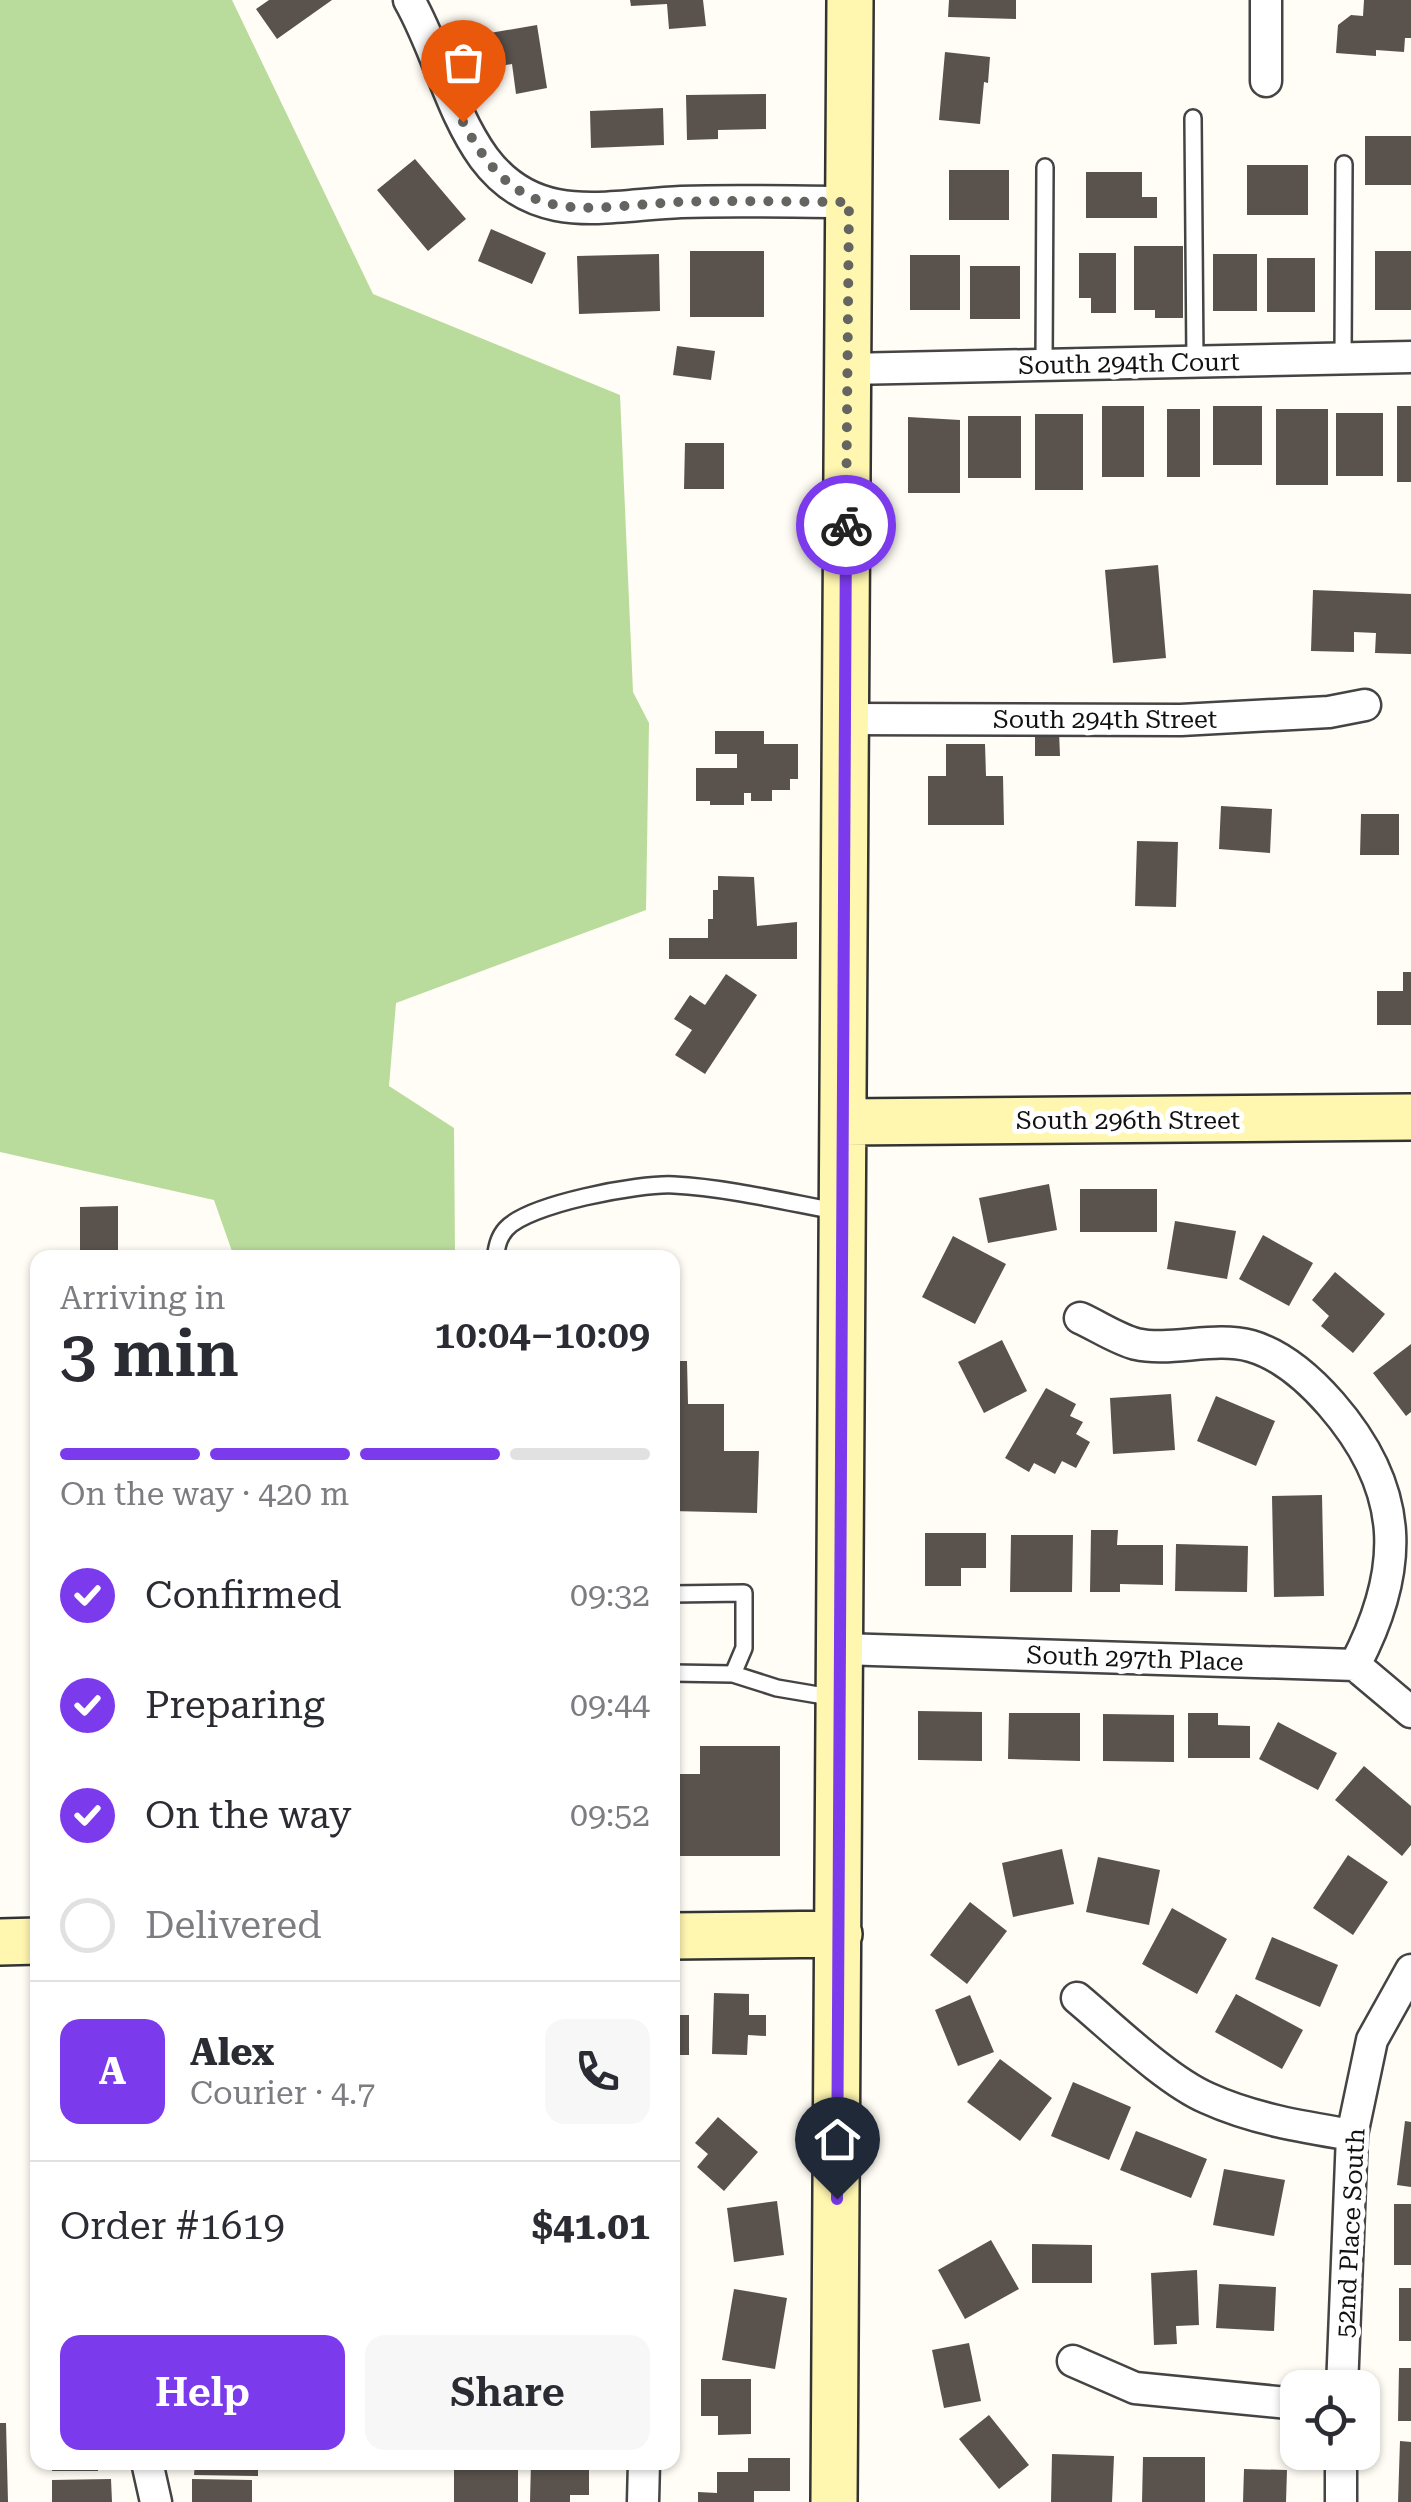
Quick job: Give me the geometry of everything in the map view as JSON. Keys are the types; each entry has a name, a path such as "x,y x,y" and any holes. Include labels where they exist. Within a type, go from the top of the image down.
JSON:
{"main road":[{"path":"834,2502 850,0"},
{"name":"South 296th Street","path":"844,1122 1411,1118"},
{"path":"680,1936 839,1934"},
{"path":"0,1942 30,1941"}],"street":[{"path":"409,0 472,139 487,162 524,194 580,210 682,202 849,202"},
{"path":"1266,0 1266,81"},
{"name":"South 294th Court","path":"848,369 1411,358"},
{"name":"South 294th Street","path":"844,719 1181,720 1292,715 1365,705"},
{"path":"1080,1318 1137,1344 1251,1346 1300,1374 1338,1412 1374,1470 1390,1526 1383,1605 1356,1665 1411,1712"},
{"name":"South 297th Place","path":"841,1649 1356,1665"},
{"name":"52nd Place South","path":"1343,2370 1352,2134 1372,2040 1411,1970"},
{"path":"1077,1998 1141,2053 1205,2098 1288,2125 1352,2134"},
{"path":"1073,2361 1135,2388 1280,2402"},
{"path":"149,2470 156,2502"},
{"path":"643,2502 644,2470"},
{"path":"1341,2470 1341,2502"}],"lane":[{"path":"1193,118 1195,362"},
{"path":"1343,359 1344,164"},
{"path":"1044,365 1045,167"},
{"path":"496,1250 507,1228 522,1218 560,1203 642,1187 690,1186 844,1212"},
{"path":"680,1594 744,1593 744,1648 733,1674"},
{"path":"680,1673 733,1674 777,1688 840,1699"}],"green space":[{"path":"0,0 232,0 373,294 620,395 633,692 649,723 646,910 396,1003 389,1086 454,1128 455,1250 232,1250 214,1200 0,1152"}],"building":[{"path":"269,0 332,0 277,39 256,9"},
{"path":"630,0 703,0 706,26 669,29 667,4 631,6"},
{"path":"949,0 1016,0 1016,19 948,17"},
{"path":"1364,0 1411,0 1411,38 1405,38 1404,52 1376,50 1376,56 1336,53 1338,25 1351,15 1363,16"},
{"path":"537,25 547,88 516,94 512,64 495,67 490,33"},
{"path":"945,52 990,57 980,124 939,120"},
{"path":"766,94 766,129 718,130 718,139 687,140 686,95"},
{"path":"663,108 664,145 591,148 590,111"},
{"path":"1365,136 1411,136 1411,185 1365,185"},
{"path":"415,159 466,219 428,251 377,190"},
{"path":"1247,165 1308,165 1308,215 1247,215"},
{"path":"949,170 1009,170 1009,220 949,220"},
{"path":"1086,172 1142,172 1142,197 1157,197 1157,218 1086,218"},
{"path":"491,229 546,253 532,284 478,261"},
{"path":"1134,246 1183,246 1183,318 1155,318 1155,310 1134,310"},
{"path":"690,251 764,251 764,317 690,317"},
{"path":"1375,251 1411,251 1411,310 1375,310"},
{"path":"1079,253 1116,253 1116,313 1091,313 1091,298 1079,298"},
{"path":"659,254 660,311 579,314 577,256"},
{"path":"1213,254 1257,254 1257,311 1213,311"},
{"path":"910,255 960,255 960,310 910,310"},
{"path":"1267,258 1315,258 1315,312 1267,312"},
{"path":"970,266 1020,266 1020,319 970,319"},
{"path":"677,346 715,351 711,380 673,375"},
{"path":"1102,406 1144,406 1144,477 1102,477"},
{"path":"1213,406 1262,406 1262,465 1213,465"},
{"path":"1397,406 1411,406 1411,482 1397,482"},
{"path":"1167,409 1200,409 1200,477 1167,477"},
{"path":"1276,409 1328,409 1328,485 1276,485"},
{"path":"1336,413 1383,413 1383,476 1336,476"},
{"path":"1035,414 1083,414 1083,490 1035,490"},
{"path":"968,416 1021,416 1021,478 968,478"},
{"path":"908,417 960,420 960,493 908,493"},
{"path":"685,443 724,443 724,489 684,489"},
{"path":"1158,565 1166,658 1113,663 1105,570"},
{"path":"1313,590 1411,594 1411,654 1375,653 1376,633 1354,632 1354,652 1311,651"},
{"path":"715,731 764,731 764,744 798,744 798,779 790,779 790,790 772,790 772,801 751,801 751,793 744,793 744,805 696,801 696,768 737,768 737,754 715,754"},
{"path":"1035,731 1059,731 1060,756 1035,756"},
{"path":"946,744 985,744 986,776 1003,776 1004,825 928,825 928,776 946,776"},
{"path":"1221,806 1272,809 1270,853 1219,849"},
{"path":"1361,814 1399,814 1399,855 1360,855"},
{"path":"1137,841 1178,842 1176,907 1135,906"},
{"path":"718,876 754,877 757,926 797,922 797,959 669,959 669,938 708,938 708,919 713,919 713,890 718,890"},
{"path":"1403,972 1411,972 1411,1025 1377,1025 1377,991 1403,991"},
{"path":"726,974 757,995 705,1074 675,1055 692,1030 674,1019 690,995 705,1005"},
{"path":"1049,1184 1057,1230 988,1243 979,1198"},
{"path":"1080,1189 1157,1189 1157,1232 1080,1232"},
{"path":"118,1206 118,1250 80,1250 80,1207"},
{"path":"1175,1221 1236,1231 1227,1279 1167,1269"},
{"path":"1263,1235 1313,1263 1289,1306 1239,1279"},
{"path":"953,1236 1006,1264 975,1324 922,1297"},
{"path":"1335,1272 1385,1314 1353,1353 1321,1326 1329,1316 1312,1300"},
{"path":"1002,1340 1027,1391 984,1413 958,1362"},
{"path":"1411,1344 1411,1412 1406,1416 1373,1373"},
{"path":"680,1361 687,1361 688,1404 724,1404 724,1451 759,1451 757,1513 680,1511"},
{"path":"1046,1388 1076,1404 1070,1416 1083,1422 1076,1434 1090,1442 1076,1468 1062,1461 1055,1474 1034,1463 1029,1472 1005,1458"},
{"path":"1171,1394 1175,1450 1113,1454 1110,1398"},
{"path":"1216,1396 1275,1421 1256,1466 1197,1441"},
{"path":"1322,1495 1324,1596 1274,1597 1272,1496"},
{"path":"1091,1530 1118,1530 1117,1545 1163,1545 1163,1585 1120,1584 1120,1592 1090,1592"},
{"path":"925,1533 986,1533 986,1568 961,1568 961,1586 925,1586"},
{"path":"1011,1535 1073,1535 1072,1592 1010,1592"},
{"path":"1176,1544 1248,1546 1247,1592 1175,1591"},
{"path":"918,1711 982,1712 982,1761 918,1760"},
{"path":"1009,1713 1080,1713 1080,1761 1008,1759"},
{"path":"1188,1713 1218,1713 1218,1725 1250,1726 1250,1758 1188,1758"},
{"path":"1103,1714 1174,1715 1174,1762 1103,1761"},
{"path":"1278,1722 1337,1753 1318,1790 1259,1759"},
{"path":"700,1746 780,1746 780,1856 680,1856 680,1774 700,1774"},
{"path":"1364,1766 1411,1806 1411,1845 1402,1856 1335,1800"},
{"path":"1062,1849 1074,1904 1013,1917 1002,1863"},
{"path":"1348,1855 1388,1882 1353,1935 1313,1908"},
{"path":"1098,1857 1160,1870 1149,1925 1086,1912"},
{"path":"970,1902 1007,1931 967,1984 930,1955"},
{"path":"1172,1908 1227,1939 1197,1994 1142,1964"},
{"path":"1272,1937 1338,1965 1320,2007 1255,1979"},
{"path":"714,1993 749,1994 749,2015 766,2015 766,2036 748,2035 747,2055 712,2054"},
{"path":"1236,1994 1303,2030 1282,2069 1215,2032"},
{"path":"970,1995 994,2052 958,2066 935,2010"},
{"path":"680,2015 689,2015 689,2055 680,2055"},
{"path":"1000,2059 1052,2098 1020,2141 967,2102"},
{"path":"1073,2082 1131,2107 1109,2160 1051,2136"},
{"path":"718,2117 758,2152 724,2191 697,2167 708,2154 695,2143"},
{"path":"1405,2121 1411,2122 1411,2187 1397,2185"},
{"path":"1136,2131 1207,2159 1191,2198 1120,2170"},
{"path":"1224,2169 1285,2180 1274,2236 1213,2225"},
{"path":"777,2201 784,2255 734,2262 727,2208"},
{"path":"1394,2204 1411,2204 1411,2265 1394,2265"},
{"path":"991,2240 1019,2289 965,2319 938,2270"},
{"path":"1032,2244 1092,2245 1092,2283 1032,2283"},
{"path":"1197,2270 1199,2325 1176,2326 1177,2344 1154,2345 1151,2273"},
{"path":"1219,2284 1276,2287 1274,2331 1216,2328"},
{"path":"1399,2288 1411,2288 1411,2341 1399,2341"},
{"path":"734,2289 787,2298 775,2369 722,2360"},
{"path":"969,2343 981,2401 944,2408 932,2350"},
{"path":"1399,2368 1411,2368 1411,2421 1398,2421"},
{"path":"701,2379 751,2379 751,2434 718,2435 718,2416 701,2416"},
{"path":"989,2415 1029,2465 999,2489 959,2439"},
{"path":"0,2423 6,2423 8,2502 0,2502"},
{"path":"1400,2441 1411,2442 1411,2502 1398,2502"},
{"path":"1052,2454 1114,2456 1112,2502 1051,2502"},
{"path":"1143,2457 1205,2457 1205,2502 1142,2502"},
{"path":"748,2458 790,2458 790,2491 754,2491 754,2502 698,2502 698,2492 717,2493 717,2472 748,2472"},
{"path":"1244,2469 1287,2470 1286,2502 1243,2502"},
{"path":"194,2470 258,2470 258,2476 194,2475"},
{"path":"454,2470 518,2470 518,2502 454,2502"},
{"path":"531,2470 589,2470 589,2495 570,2495 570,2502 530,2502"},
{"path":"111,2479 112,2502 52,2502 52,2480"},
{"path":"192,2479 252,2480 252,2502 192,2502"}],"way so far":[{"path":"463,122 487,162 506,180 524,194 554,205 607,210 682,202 849,202 846,525"}],"route":[{"path":"837,2199 846,525"}]}
